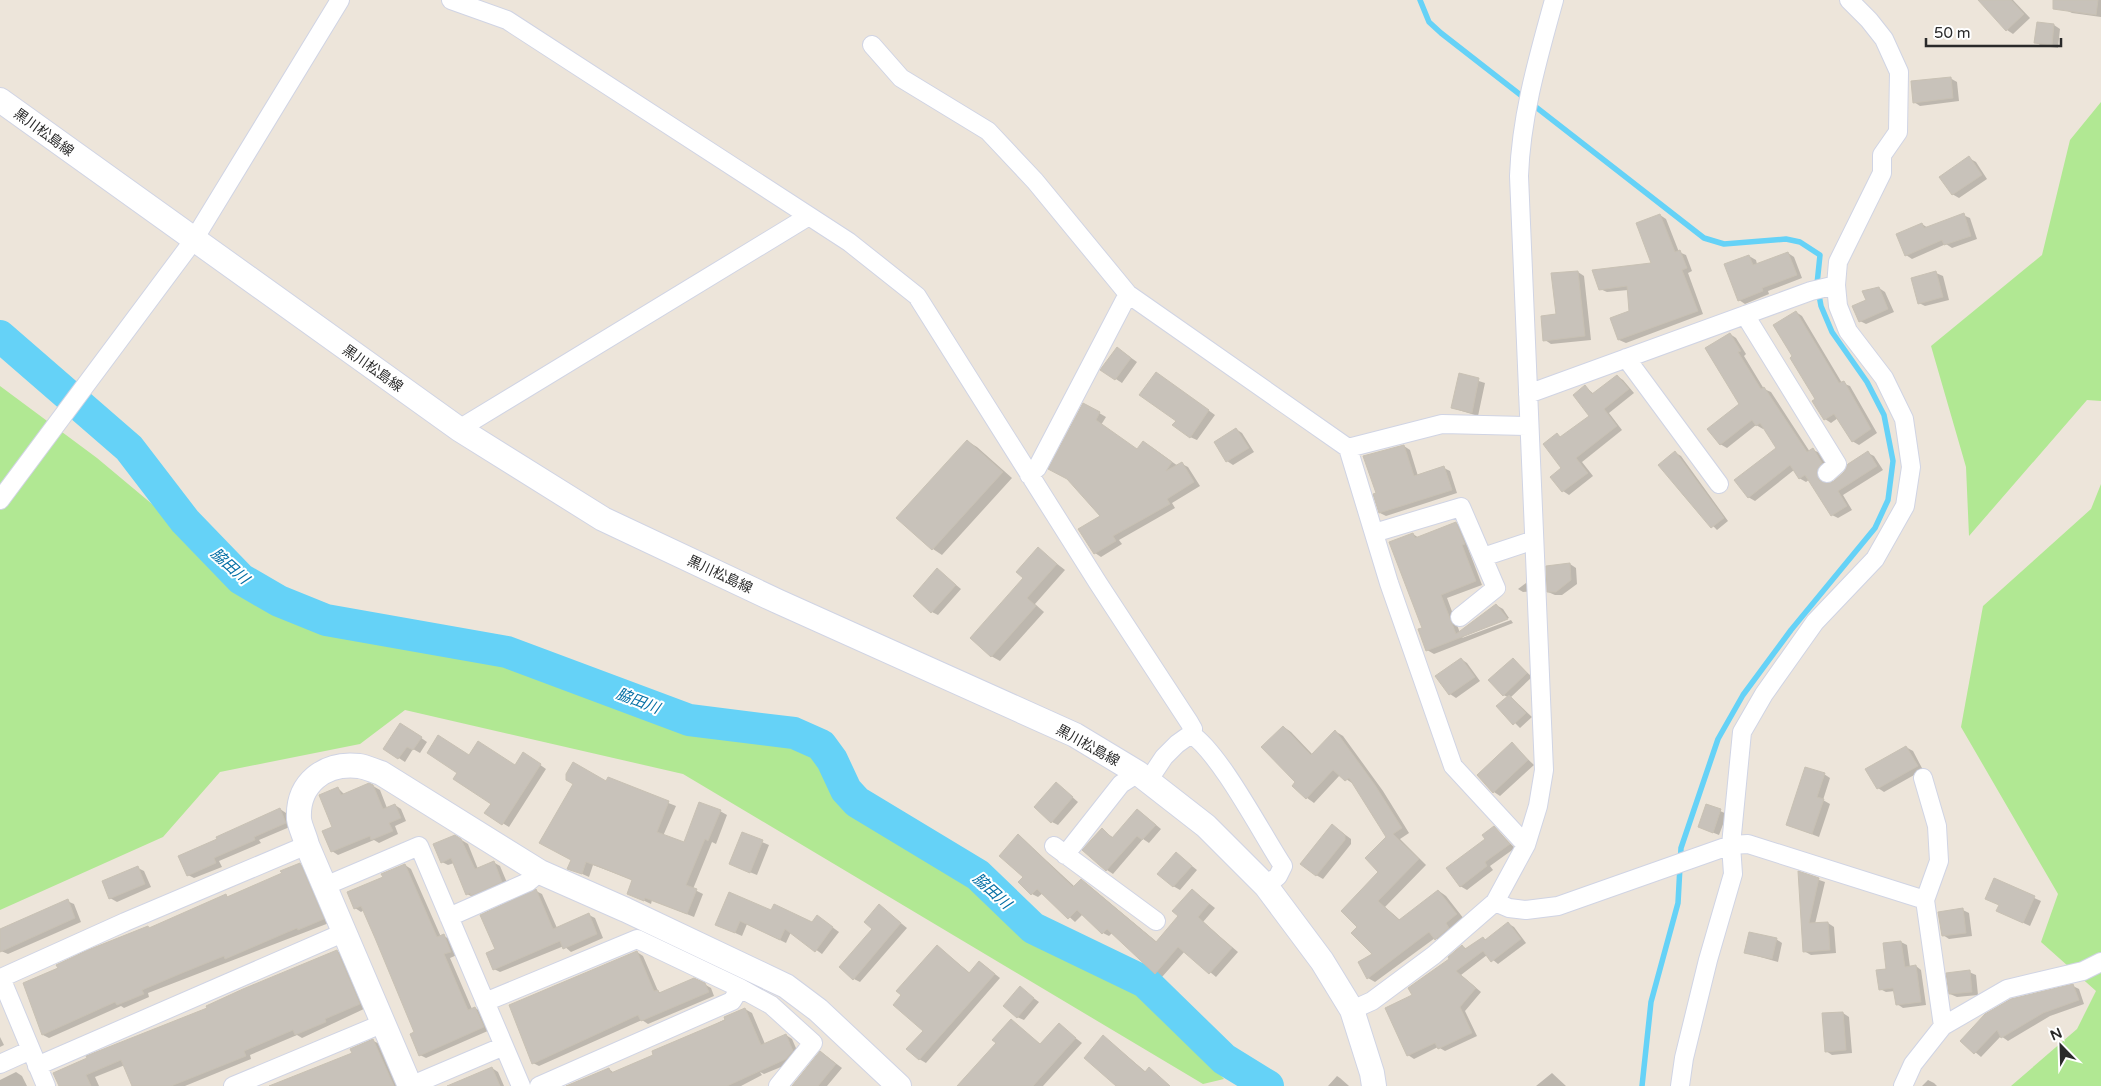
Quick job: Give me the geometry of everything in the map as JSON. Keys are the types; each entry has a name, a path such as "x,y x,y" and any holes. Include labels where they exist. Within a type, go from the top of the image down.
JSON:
{"main road":[{"name":"黒川松島線","path":"0,100 194,241 459,429 603,519 768,597 1075,735 1143,777 1206,826 1266,886 1322,961 1352,1010 1372,1073 1374,1086"},
{"path":"410,1086 299,820 300,802 306,785 319,775 338,766 360,766 381,773 416,792 540,872 626,910 786,986 818,1010 893,1084"}],"street":[{"path":"0,500 194,241 340,0"},
{"path":"451,0 507,20 849,242 917,296 1190,722 1191,734 1177,744 1143,777 1121,784 1060,851 1156,921"},
{"path":"1352,1010 1372,1000 1434,955 1495,902 1526,845 1538,806 1544,770 1518,176 1520,144 1530,91 1554,0"},
{"path":"1680,1086 1684,1058 1708,960 1733,874 1731,845 1742,732 1764,694 1815,622 1875,559 1905,506 1911,466 1904,419 1884,378 1848,331 1838,306 1836,285 1838,262 1882,173 1882,155 1898,132 1899,72 1884,39 1870,20 1849,0"},
{"path":"872,45 901,78 988,131 1035,181 1128,294 1348,448 1389,582 1453,766 1526,845"},
{"path":"459,429 808,216"},
{"path":"1528,394 1811,291 1836,285"},
{"path":"1030,475 1037,468 1064,420 1128,294"},
{"path":"1745,315 1837,464 1826,473"},
{"path":"1626,358 1719,484"},
{"path":"1348,448 1442,424 1529,426"},
{"path":"1374,533 1461,507 1496,588 1460,617"},
{"path":"1483,557 1534,540"},
{"path":"1191,734 1200,740 1223,770 1283,866 1278,876 1266,886"},
{"path":"1922,778 1937,826 1939,861 1926,900 1943,1026"},
{"path":"46,1086 1,978 125,922 308,844"},
{"path":"1495,902 1509,908 1526,910 1558,906 1731,845 1748,844 1926,900"},
{"path":"325,886 419,846 521,1086"},
{"path":"449,917 528,882 540,872"},
{"path":"0,1064 34,1058 345,932"},
{"path":"485,1002 637,939 772,1005 813,1043 778,1086"},
{"path":"1903,1086 1913,1064 1943,1026 2007,989 2083,971 2101,962"},
{"path":"539,1086 732,1001 740,988"},
{"path":"233,1086 384,1023"},
{"path":"410,1086 504,1046"}],"green space":[{"path":"2101,102 2101,401 2087,400 1969,536 1966,467 1931,346 2042,255 2070,140"},
{"path":"0,386 97,458 152,504 188,545 218,565 241,587 314,623 504,659 688,726 813,745 847,802 1140,986 1224,1079 1203,1084 683,774 405,710 360,744 220,772 163,837 0,910"},
{"path":"2101,484 2101,1086 2011,1086 2077,1029 2096,991 2041,942 2058,894 1961,727 1983,606 2091,509"}],"building":[{"path":"1978,0 2011,0 2024,14 2006,31"},
{"path":"2053,0 2098,0 2096,15 2053,9"},
{"path":"2037,22 2054,24 2052,45 2034,43"},
{"path":"1951,77 1953,98 1913,103 1911,81"},
{"path":"1969,156 1982,175 1952,195 1939,177"},
{"path":"1964,213 1971,236 1944,245 1942,240 1905,256 1896,234 1922,223 1924,228"},
{"path":"1660,214 1675,252 1680,250 1687,268 1682,270 1698,311 1618,340 1610,318 1629,311 1627,286 1599,290 1592,270 1651,263 1636,223"},
{"path":"1788,252 1797,275 1762,288 1763,291 1738,301 1724,264 1749,255 1753,265"},
{"path":"1578,271 1585,336 1543,341 1541,316 1556,314 1551,273"},
{"path":"1936,271 1943,297 1918,304 1911,278"},
{"path":"1879,287 1888,309 1859,322 1852,306 1866,300 1862,291"},
{"path":"1796,311 1839,383 1844,381 1871,429 1852,442 1834,414 1824,420 1812,401 1815,399 1790,358 1792,356 1773,325"},
{"path":"1730,333 1741,351 1738,352 1761,389 1764,387 1807,452 1813,448 1822,463 1817,470 1819,480 1829,483 1834,481 1844,472 1848,464 1868,451 1877,466 1838,491 1847,506 1831,516 1805,475 1799,479 1790,465 1748,498 1734,480 1776,448 1760,423 1756,426 1752,420 1720,445 1707,429 1739,404 1705,348"},
{"path":"1117,347 1131,358 1115,380 1100,370"},
{"path":"1156,372 1209,410 1190,438 1172,425 1176,421 1139,395"},
{"path":"1459,373 1479,378 1472,413 1451,408"},
{"path":"1617,375 1629,389 1604,409 1617,426 1576,458 1588,473 1562,492 1550,477 1561,468 1543,444 1557,433 1560,437 1589,416 1573,395 1585,385 1592,394"},
{"path":"1083,403 1100,412 1096,420 1137,449 1143,441 1172,462 1166,471 1182,462 1194,482 1167,499 1170,504 1113,536 1116,541 1094,554 1078,529 1100,516 1067,479 1048,469"},
{"path":"1236,428 1249,448 1226,462 1214,442"},
{"path":"967,440 1003,472 932,550 896,518"},
{"path":"1404,445 1414,476 1444,466 1452,490 1379,513 1373,494 1376,493 1363,456"},
{"path":"1675,451 1724,518 1711,528 1658,465"},
{"path":"1456,522 1465,544 1462,545 1476,581 1441,595 1456,634 1496,604 1508,619 1426,651 1418,629 1422,628 1389,542 1413,533 1415,538"},
{"path":"1038,547 1057,564 1027,598 1036,606 991,657 970,638 1023,578 1016,572"},
{"path":"1570,563 1571,580 1556,592 1547,592 1546,566"},
{"path":"937,568 956,585 931,613 913,596"},
{"path":"1461,658 1475,677 1449,695 1435,676"},
{"path":"1513,658 1527,673 1503,696 1488,680"},
{"path":"1509,695 1526,713 1513,725 1496,706"},
{"path":"400,723 422,737 413,750 407,747 398,759 383,749"},
{"path":"1283,726 1311,755 1335,730 1375,785 1402,828 1393,834 1419,859 1378,901 1399,920 1438,890 1457,914 1446,923 1449,928 1435,940 1429,932 1367,979 1358,962 1372,954 1351,933 1357,927 1341,911 1378,872 1365,858 1386,837 1349,778 1345,781 1333,770 1306,799 1292,786 1295,782 1261,747"},
{"path":"438,735 469,755 478,741 515,765 523,752 541,764 502,825 484,813 491,804 453,779 457,773 427,753"},
{"path":"1512,742 1528,760 1493,793 1477,775"},
{"path":"1906,746 1918,766 1877,789 1865,769"},
{"path":"573,762 606,781 608,777 669,801 657,832 684,842 699,802 721,810 708,841 705,839 686,885 697,889 687,914 645,898 644,901 627,894 632,880 600,867 586,862 582,874 567,869 571,860 539,843 573,784 566,780 566,774"},
{"path":"1805,767 1825,773 1817,797 1824,799 1812,834 1786,825"},
{"path":"1056,782 1073,797 1051,823 1034,807"},
{"path":"369,783 373,785 383,809 395,804 401,818 389,823 393,831 371,840 370,836 331,852 322,831 332,827 319,795 338,787 341,795"},
{"path":"1706,804 1721,809 1713,833 1698,827"},
{"path":"280,808 286,823 254,837 255,840 214,858 216,863 187,876 178,856"},
{"path":"1137,809 1156,825 1142,840 1137,836 1106,871 1082,850 1102,828 1112,838"},
{"path":"1332,824 1345,835 1345,840 1316,876 1300,864"},
{"path":"1494,826 1510,844 1485,862 1487,866 1460,887 1446,868 1485,839 1482,835"},
{"path":"742,832 763,840 750,873 729,864"},
{"path":"1018,834 1073,887 1081,879 1156,942 1178,916 1172,911 1192,889 1209,904 1198,917 1232,948 1209,974 1178,947 1155,974 1107,929 1102,934 1077,910 1068,919 1037,889 1031,895 1018,882 1023,877 999,856"},
{"path":"455,835 461,839 475,869 494,861 502,882 471,896 470,893 466,895 451,858 441,863 433,844"},
{"path":"1176,852 1192,866 1173,887 1157,874"},
{"path":"300,863 324,919 298,930 297,928 225,959 224,956 182,973 142,990 144,994 117,1005 115,1002 42,1035 23,983 58,968 56,965 88,950 148,926 149,928 226,894 227,897"},
{"path":"405,864 437,937 444,934 451,952 444,954 468,1010 475,1007 484,1027 419,1056 410,1034 414,1032 361,906 354,909 347,892 383,877 381,874"},
{"path":"138,866 145,884 109,899 102,881"},
{"path":"1798,871 1819,878 1809,923 1828,922 1830,950 1803,952"},
{"path":"1994,878 2035,896 2023,923 1996,911 1999,905 1985,899"},
{"path":"536,889 553,929 589,913 597,934 563,949 560,941 493,970 486,953 495,949 480,915"},
{"path":"729,892 771,910 774,904 812,922 817,915 833,927 815,952 785,929 780,940 740,921 735,933 715,925"},
{"path":"68,899 75,918 0,952 0,929"},
{"path":"879,904 901,923 853,980 839,967 872,929 864,922"},
{"path":"1963,908 1966,933 1942,936 1938,912"},
{"path":"1508,922 1521,939 1491,962 1483,951 1456,971 1476,988 1460,1007 1472,1033 1438,1049 1435,1043 1407,1056 1385,1008 1412,995 1408,988 1449,959 1448,957 1462,945 1465,949 1483,937 1485,940"},
{"path":"1749,932 1777,938 1772,959 1744,953"},
{"path":"1901,941 1905,967 1916,965 1921,1002 1896,1005 1893,988 1879,990 1876,970 1886,969 1883,943"},
{"path":"937,945 969,973 979,961 995,974 919,1060 906,1049 923,1031 893,1005 901,995 896,991"},
{"path":"337,950 360,1004 325,1019 326,1022 295,1035 293,1030 244,1051 246,1056 171,1086 132,1086 121,1060 86,1075 91,1086 59,1086 53,1073 87,1058 86,1056 207,1008 206,1006 243,989"},
{"path":"637,951 654,991 658,990 659,993 694,978 705,983 709,992 641,1021 638,1015 532,1064 509,1005"},
{"path":"1970,970 1972,992 1949,994 1946,973"},
{"path":"2073,984 2079,1000 2043,1013 2001,1038 1997,1030 1974,1054 1960,1041 1985,1014 2011,999"},
{"path":"1020,986 1034,998 1017,1018 1003,1006"},
{"path":"745,1008 761,1045 786,1034 793,1051 786,1059 727,1086 566,1086 609,1068 611,1073 653,1055 652,1051 725,1020 724,1017"},
{"path":"1843,1012 1846,1050 1825,1052 1822,1013"},
{"path":"1011,1019 1040,1044 1059,1023 1076,1038 1033,1086 957,1086 996,1043 992,1040"},
{"path":"1103,1035 1145,1072 1149,1067 1170,1086 1116,1086 1084,1058"},
{"path":"373,1039 394,1086 269,1086 352,1053 350,1049"},
{"path":"820,1051 836,1064 818,1086 792,1086"},
{"path":"492,1067 500,1086 447,1086"}],"waterway":[{"path":"1420,0 1429,22 1441,33 1704,238 1724,244 1786,239 1800,242 1820,255 1817,284 1821,306 1832,332 1867,382 1884,415 1893,461 1888,500 1875,528 1791,630 1743,695 1718,739 1681,848 1678,903 1651,1002 1642,1086"},
{"name":"脇田川","path":"0,336 129,448 185,521 241,579 279,601 326,620 507,652 689,720 794,733 821,745 832,760 846,790 857,802 978,875 1033,928 1145,982 1224,1059 1268,1086"}]}
